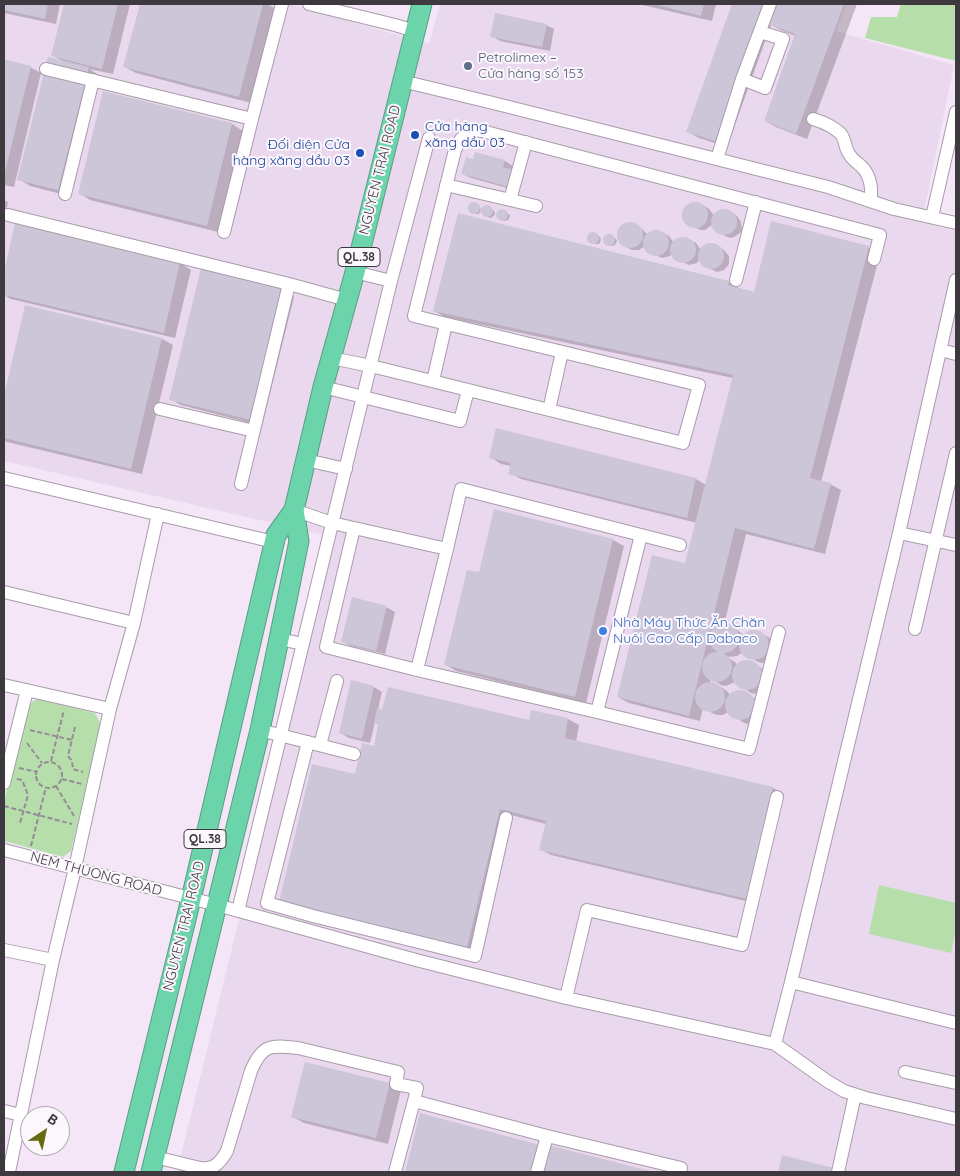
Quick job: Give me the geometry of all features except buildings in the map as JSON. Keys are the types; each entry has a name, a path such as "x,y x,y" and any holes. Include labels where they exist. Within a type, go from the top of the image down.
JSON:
{"highway":[{"name":"NGUYEN TRAI ROAD","path":"124,1172 191,899 274,542 276,535 294,510 323,387 355,272 422,4"},
{"name":"NGUYEN TRAI ROAD","path":"153,1165 260,730 299,541 294,510"}],"street":[{"path":"224,232 282,4"},
{"path":"309,4 395,25 414,32"},
{"path":"717,159 742,79 770,4"},
{"path":"742,79 765,88 783,40 760,32"},
{"path":"46,69 252,119"},
{"path":"65,194 93,80"},
{"path":"402,81 828,187 894,208 956,223"},
{"path":"932,217 956,116"},
{"path":"813,119 828,124 842,135 849,154 862,167 868,178 871,195 870,201"},
{"path":"331,358 371,366 683,443 699,385 414,316 455,150 461,139 470,130 482,130 880,235 874,258"},
{"path":"238,911 391,280 429,138"},
{"path":"510,200 526,142"},
{"path":"446,184 536,206"},
{"path":"736,280 756,202"},
{"path":"8,215 347,300"},
{"path":"355,272 391,280"},
{"path":"956,280 899,533 775,1044 837,1088 855,1095 956,1119"},
{"path":"241,484 289,284"},
{"path":"433,381 446,324"},
{"path":"941,350 956,354"},
{"path":"549,410 562,352"},
{"path":"323,387 460,421 468,390"},
{"path":"160,409 254,431"},
{"path":"915,629 956,452"},
{"path":"306,460 346,469"},
{"path":"4,478 274,542"},
{"path":"417,670 461,488 680,545"},
{"path":"294,510 332,524 447,548"},
{"path":"23,1106 53,960 110,709 134,623 158,514"},
{"path":"354,528 326,647 417,670 749,749 779,632"},
{"path":"899,533 956,545"},
{"path":"596,712 641,535"},
{"path":"4,592 134,623"},
{"path":"279,639 303,644"},
{"path":"337,681 314,744 267,903 475,956 506,818"},
{"path":"4,685 110,709"},
{"path":"8,771 27,690"},
{"path":"260,730 354,754"},
{"path":"244,794 265,799"},
{"path":"566,998 587,910 742,946 777,797"},
{"name":"NEM THUONG ROAD","path":"4,850 566,998 775,1044"},
{"path":"4,950 53,960"},
{"path":"791,982 956,1023"},
{"path":"153,1165 200,1170 215,1166 227,1151 255,1061 263,1050 274,1046 298,1048 398,1072 396,1084 417,1088 395,1172"},
{"path":"905,1072 956,1083"},
{"path":"838,1172 855,1095"},
{"path":"414,1101 547,1136 681,1168 680,1172"},
{"path":"4,1110 20,1115"},
{"path":"9,1172 20,1120"},
{"path":"538,1172 547,1136"}],"path":[{"path":"51,761 65,707"},
{"path":"75,727 68,756 72,761 73,769 87,773"},
{"path":"23,728 72,740"},
{"path":"27,743 42,763"},
{"path":"51,761 61,768 62,772 59,784 52,788 39,783 37,779 39,766 42,763 51,761"},
{"path":"8,771 37,772"},
{"path":"8,771 22,780 28,795 20,823"},
{"path":"62,778 84,784"},
{"path":"56,786 76,819"},
{"path":"31,847 46,787"},
{"path":"4,806 74,824"}],"shaded area":[{"path":"4,4 290,4 429,44 440,4 846,4 836,31 954,65 922,222 956,231 956,1172 177,1172 333,537 4,461"}],"green space":[{"path":"901,4 956,4 956,61 865,38 871,17 897,17"},
{"path":"38,699 95,713 101,725 71,851 63,857 4,841 4,802 28,708 33,701"},
{"path":"879,885 956,903 956,927 951,953 869,934"}],"place":[{"name":"Petrolimex – Cửa hàng số 153","path":"468,66"},
{"name":"Cửa hàng xăng dầu 03","path":"415,135"},
{"name":"Đối diện Cửa hàng xăng dầu 03","path":"360,153"},
{"name":"Nhà Máy Thức Ăn Chăn Nuôi Cao Cấp Dabaco","path":"603,631"}]}
